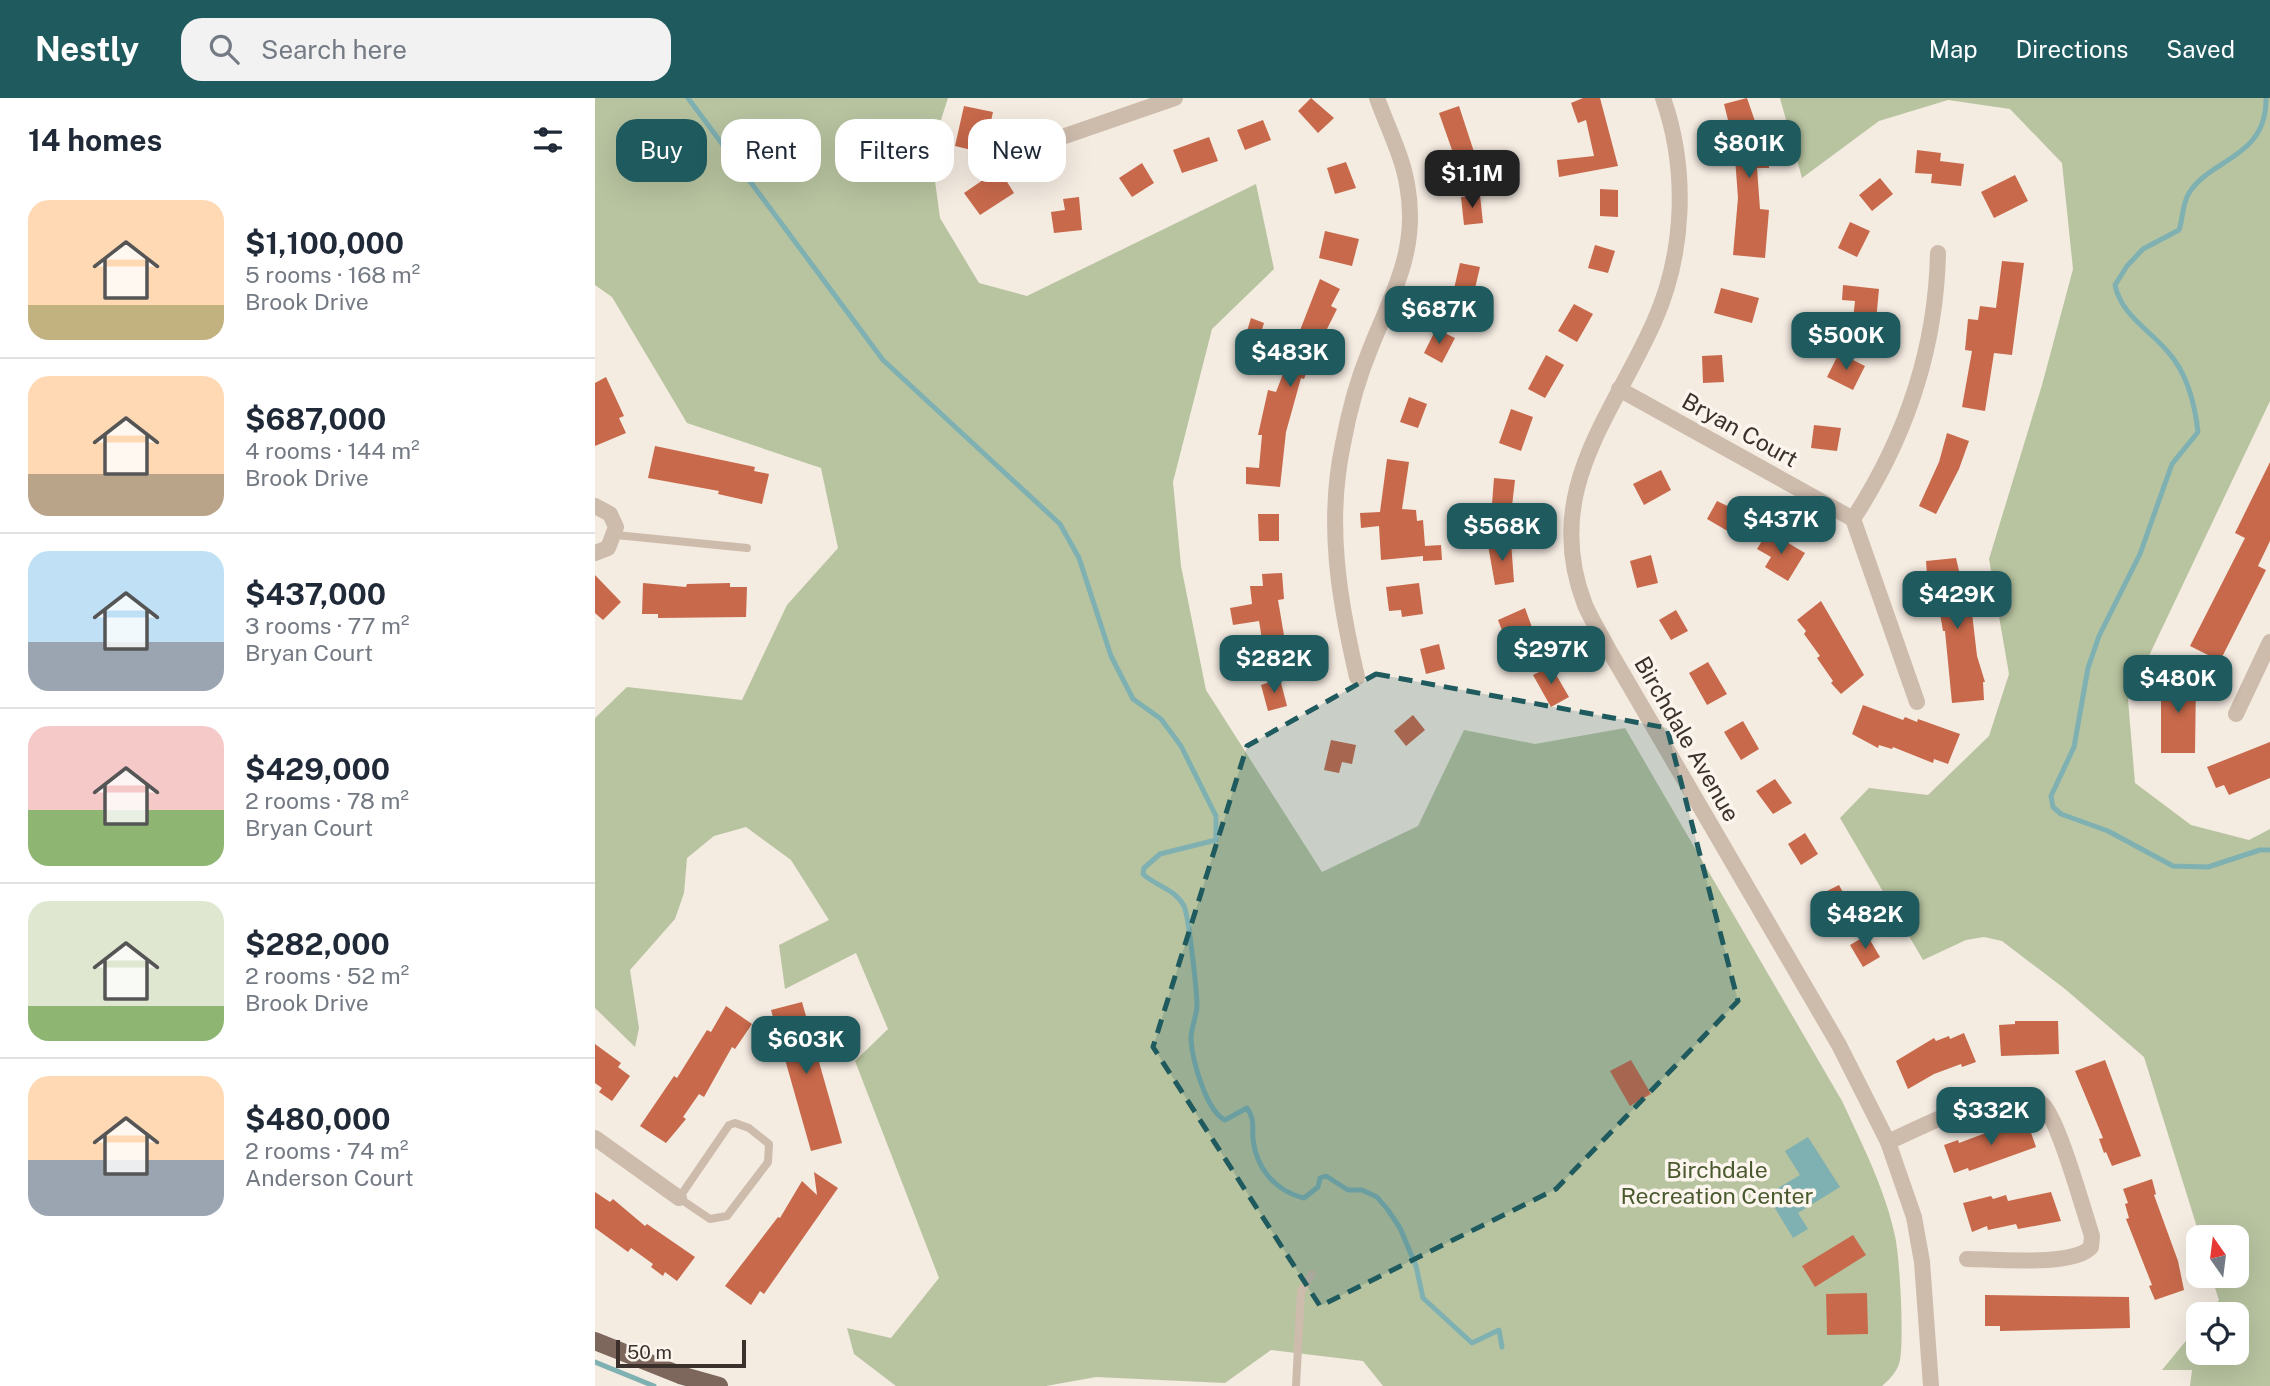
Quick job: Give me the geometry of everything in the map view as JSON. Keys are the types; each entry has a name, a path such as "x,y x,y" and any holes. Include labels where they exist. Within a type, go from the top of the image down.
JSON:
{"main road":[{"path":"595,1341 680,1375 719,1386"}],"street":[{"path":"1066,136 1175,98"},
{"path":"1357,677 1337,569 1336,491 1353,397 1371,347 1401,280 1410,225 1407,181 1377,98"},
{"name":"Birchdale Avenue","path":"1663,98 1675,147 1679,184 1675,257 1656,319 1592,440 1575,496 1572,531 1575,566 1586,606 1839,1045 1888,1142 1914,1217 1921,1262 1931,1386"},
{"path":"1917,702 1853,519 1894,447 1911,406 1933,320 1938,253"},
{"name":"Bryan Court","path":"1619,389 1853,519"},
{"path":"595,506 610,514 616,534 608,548 595,553"},
{"path":"2236,714 2270,642"},
{"path":"1888,1142 2001,1095 2031,1096 2049,1112 2092,1236 2091,1247 2081,1256 2063,1259 1967,1259"},
{"path":"595,1138 678,1198"}],"lane":[{"path":"616,534 747,548"},
{"path":"735,1123 749,1128 769,1144 768,1162 727,1216 710,1219 678,1198 729,1125 735,1123"},
{"path":"1296,1386 1301,1291 1312,1273"}],"highlighted area":[{"path":"1376,674 1667,728 1738,1001 1556,1189 1320,1306 1153,1047 1247,746"}],"green space":[{"name":"Birchdale Recreation Center","path":"595,98 948,98 941,119 835,119 835,182 935,182 940,218 979,283 1027,296 1256,184 1274,269 1212,329 1173,482 1181,566 1206,690 1322,872 1418,826 1464,730 1535,744 1625,728 1842,1101 1879,1184 1895,1236 1901,1298 1900,1360 1888,1381 1882,1386 1383,1386 1363,1361 1271,1350 1225,1383 1096,1377 1046,1386 896,1386 854,1354 847,1328 891,1338 939,1278 855,1061 888,1029 856,953 785,989 779,945 829,920 791,860 746,827 714,836 687,858 684,893 675,919 630,970 639,1028 635,1047 595,1008 595,718 627,687 742,700 787,605 838,548 821,468 687,423 612,297 595,285"},
{"path":"1780,98 2270,98 2270,401 2128,700 2135,783 2191,825 2249,840 2270,829 2270,1386 2190,1386 2192,1370 2162,1370 2186,1341 2186,1365 2249,1365 2249,1302 2217,1302 2215,1288 2249,1288 2249,1225 2196,1225 2144,1057 2065,989 2002,941 1984,937 1966,940 1923,960 1840,818 1869,788 1928,795 1989,736 2009,674 1989,559 2042,385 2073,269 2062,163 2010,109 1948,100 1879,121 1802,178"}],"water":[{"path":"1808,1137 1840,1187 1798,1213 1808,1229 1793,1238 1767,1195 1800,1175 1785,1151"}],"building":[{"path":"1311,98 1334,118 1318,133 1298,111"},
{"path":"1583,98 1600,98 1618,166 1559,177 1557,160 1594,156 1586,120 1578,123 1571,103"},
{"path":"1747,98 1758,130 1767,128 1769,168 1757,168 1760,209 1769,210 1765,258 1733,255 1738,198 1734,144 1724,104"},
{"path":"964,106 993,112 991,119 968,119 968,149 955,146"},
{"path":"1459,106 1477,161 1458,167 1439,113"},
{"path":"1263,120 1271,140 1245,150 1237,130"},
{"path":"1209,137 1218,161 1182,173 1173,150"},
{"path":"1917,150 1941,153 1940,161 1964,164 1961,186 1931,183 1932,174 1915,173"},
{"path":"1346,162 1356,188 1335,194 1327,168"},
{"path":"1142,163 1154,183 1132,197 1119,178"},
{"path":"2015,175 2028,201 1994,218 1981,192"},
{"path":"1880,178 1893,194 1872,211 1859,195"},
{"path":"980,182 1007,182 1014,193 980,215 964,193"},
{"path":"1600,189 1618,190 1618,217 1600,216"},
{"path":"1480,195 1483,223 1464,225 1461,197"},
{"path":"1079,197 1082,230 1054,233 1051,212 1065,210 1063,199"},
{"path":"1850,222 1870,231 1857,257 1838,248"},
{"path":"1325,231 1359,239 1352,266 1319,258"},
{"path":"1595,245 1615,251 1608,273 1588,268"},
{"path":"2002,261 2024,263 2012,355 1994,353 1985,411 1962,407 1972,351 1965,350 1968,319 1978,320 1980,306 1996,308"},
{"path":"1460,263 1480,267 1473,297 1453,293"},
{"path":"1320,279 1340,289 1331,306 1337,309 1325,333 1321,331 1304,379 1301,378 1286,432 1280,487 1246,484 1246,467 1259,468 1262,435 1258,435 1268,390 1276,392"},
{"path":"1843,285 1879,289 1876,321 1853,319 1855,301 1842,300"},
{"path":"1721,288 1759,298 1752,323 1714,313"},
{"path":"1574,304 1593,314 1577,342 1558,331"},
{"path":"1251,318 1264,323 1260,336 1247,331"},
{"path":"1436,329 1455,338 1442,363 1424,353"},
{"path":"1839,353 1865,366 1853,390 1827,377"},
{"path":"1546,355 1564,365 1545,398 1528,389"},
{"path":"1722,355 1724,382 1703,383 1702,356"},
{"path":"606,377 624,416 619,418 626,433 595,446 595,383"},
{"path":"1409,397 1427,404 1418,428 1400,422"},
{"path":"1511,409 1533,417 1521,451 1499,443"},
{"path":"1814,425 1841,428 1837,451 1811,448"},
{"path":"1947,433 1969,441 1959,469 1936,514 1919,506 1939,462"},
{"path":"655,446 755,467 754,471 769,474 762,504 718,494 719,491 648,478"},
{"path":"1387,459 1409,462 1402,509 1416,510 1417,521 1423,520 1425,546 1441,545 1442,560 1423,561 1423,556 1381,560 1379,526 1361,528 1360,513 1380,512"},
{"path":"2270,462 2270,541 2258,566 2266,570 2220,661 2190,646 2245,538 2235,533"},
{"path":"1661,470 1671,490 1644,505 1633,484"},
{"path":"1494,478 1515,480 1512,506 1492,504"},
{"path":"1717,501 1742,513 1731,533 1707,519"},
{"path":"1258,514 1279,514 1279,541 1259,541"},
{"path":"1768,531 1805,553 1788,581 1765,567 1771,557 1757,549"},
{"path":"1511,542 1514,582 1495,585 1488,545"},
{"path":"1651,555 1658,583 1637,588 1630,561"},
{"path":"1956,558 1969,613 1972,613 1977,656 1985,682 1984,700 1952,703 1945,631 1930,575 1927,575 1926,561"},
{"path":"1282,573 1284,599 1278,600 1287,653 1265,657 1259,621 1233,625 1230,608 1252,604 1250,586 1263,586 1262,574"},
{"path":"595,575 621,602 603,620 595,613"},
{"path":"643,583 686,587 687,584 730,583 730,587 747,587 746,617 658,618 658,614 642,614"},
{"path":"1419,583 1423,614 1402,617 1401,610 1389,611 1386,587"},
{"path":"1821,601 1864,675 1841,694 1831,683 1833,681 1817,658 1820,656 1797,620"},
{"path":"1525,608 1538,644 1521,651 1511,630 1503,633 1498,620"},
{"path":"1676,610 1688,631 1671,640 1659,620"},
{"path":"1439,644 1445,669 1426,674 1420,649"},
{"path":"1708,662 1727,694 1707,705 1689,673"},
{"path":"1551,666 1569,697 1551,707 1533,675"},
{"path":"2161,677 2196,677 2195,753 2161,753"},
{"path":"1280,679 1287,706 1268,711 1261,685"},
{"path":"1863,705 1903,720 1905,717 1917,722 1918,719 1960,734 1948,764 1934,759 1933,763 1893,747 1892,749 1879,745 1878,748 1852,734"},
{"path":"1413,715 1425,730 1406,746 1394,731"},
{"path":"1743,721 1759,749 1741,760 1724,732"},
{"path":"1331,740 1356,745 1352,764 1342,762 1339,773 1324,770"},
{"path":"2270,742 2270,778 2229,795 2224,785 2216,788 2207,767"},
{"path":"1775,779 1792,803 1773,814 1756,791"},
{"path":"1805,833 1818,854 1801,865 1788,844"},
{"path":"1839,885 1854,913 1834,923 1819,895"},
{"path":"1867,935 1880,957 1863,967 1850,945"},
{"path":"802,1002 842,1143 811,1151 771,1010"},
{"path":"726,1006 752,1024 735,1049 732,1047 704,1097 699,1094 683,1117 686,1119 666,1143 640,1126 674,1076 677,1078 707,1030 711,1032"},
{"path":"2015,1021 2058,1021 2059,1054 2001,1056 1999,1025 2015,1024"},
{"path":"1964,1033 1976,1062 1962,1067 1961,1064 1934,1074 1908,1089 1896,1061 1934,1038 1936,1041 1949,1036 1950,1039"},
{"path":"595,1044 621,1063 618,1067 630,1076 612,1101 599,1092 602,1088 595,1083"},
{"path":"1631,1060 1651,1094 1630,1106 1610,1071"},
{"path":"2105,1060 2141,1156 2112,1166 2106,1152 2104,1153 2099,1139 2103,1138 2075,1071"},
{"path":"2026,1118 2036,1147 1969,1171 1968,1168 1954,1173 1944,1145 1958,1140 1959,1143"},
{"path":"814,1172 838,1188 764,1294 760,1291 751,1305 725,1286 778,1217 780,1218 802,1181 817,1195"},
{"path":"2152,1179 2156,1194 2154,1195 2178,1261 2184,1290 2155,1300 2149,1286 2152,1285 2126,1219 2129,1218 2125,1204 2128,1203 2123,1189"},
{"path":"595,1192 610,1202 613,1199 645,1226 647,1224 695,1257 677,1281 665,1272 663,1276 651,1267 653,1264 631,1248 628,1252 595,1228"},
{"path":"2051,1192 2061,1221 2018,1229 2016,1224 1988,1230 1987,1226 1972,1232 1963,1203 2006,1195 2008,1201"},
{"path":"1853,1235 1866,1255 1815,1287 1802,1266"},
{"path":"1867,1293 1868,1334 1827,1335 1826,1294"},
{"path":"1985,1295 2129,1297 2130,1328 2000,1331 2000,1326 1985,1326"}],"waterway":[{"path":"688,98 883,360 1060,524 1079,558 1111,656 1133,699 1161,719 1181,746 1216,816 1216,840 1160,854 1144,868 1143,874 1170,891 1184,906 1197,999 1191,1035 1192,1048 1201,1084 1212,1106 1225,1120 1247,1108 1252,1119 1258,1159 1269,1177 1284,1190 1304,1198 1318,1187 1320,1178 1326,1176 1348,1190 1362,1190 1377,1197 1400,1228 1416,1266 1423,1298 1472,1343 1499,1330 1502,1347"},
{"path":"2266,98 2264,118 2248,145 2199,181 2187,197 2179,230 2143,249 2127,266 2115,285 2118,296 2130,314 2175,360 2192,400 2198,432 2172,464 2140,554 2099,636 2088,668 2074,747 2051,796 2053,807 2061,814 2108,831 2173,866 2208,867 2260,850 2270,850"},
{"path":"595,1362 654,1386"}]}
